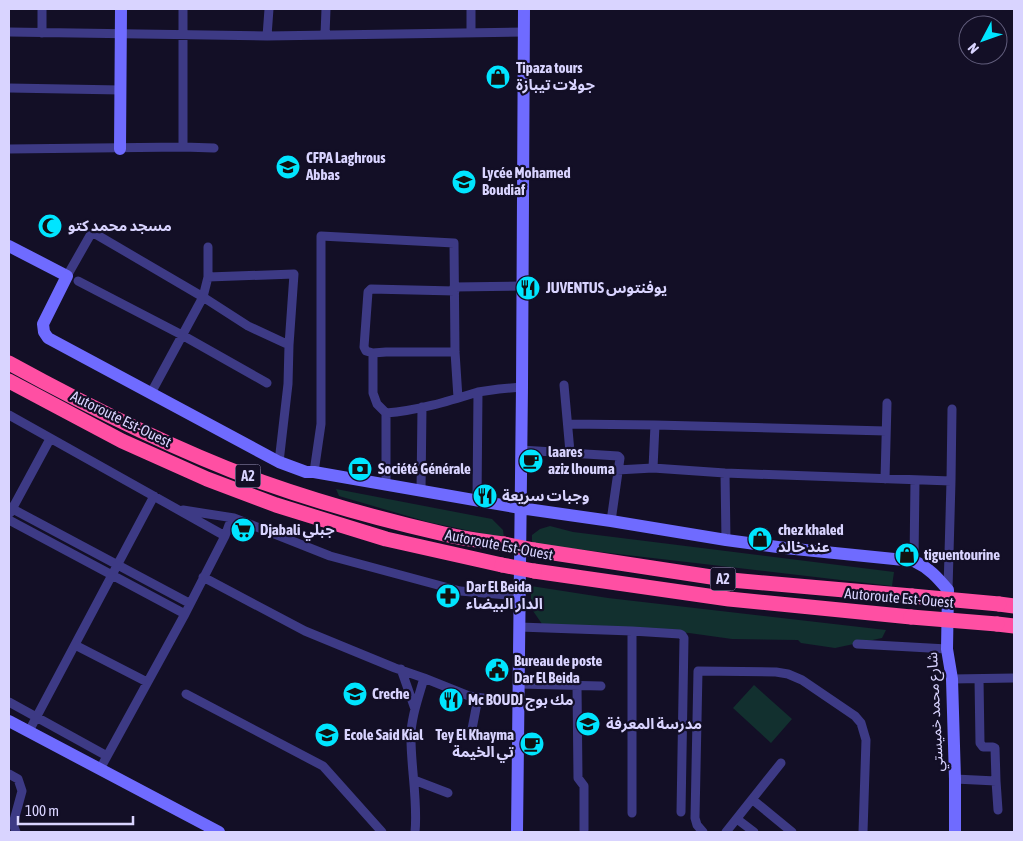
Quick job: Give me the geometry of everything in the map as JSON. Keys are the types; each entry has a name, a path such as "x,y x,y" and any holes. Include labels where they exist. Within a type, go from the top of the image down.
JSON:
{"highway":[{"name":"Autoroute Est-Ouest","path":"9,363 143,432 204,459 263,482 327,503 446,535 731,580 1014,606"},
{"name":"Autoroute Est-Ouest","path":"9,382 131,445 207,479 276,505 386,539 534,571 729,599 1014,626"}],"street":[{"path":"42,9 42,33"},
{"path":"120,149 121,9"},
{"path":"183,9 183,147"},
{"path":"267,36 268,9"},
{"path":"325,35 326,9"},
{"path":"471,9 471,33"},
{"path":"517,832 524,9"},
{"path":"9,32 267,36 524,32"},
{"path":"9,88 120,90"},
{"path":"9,149 214,148"},
{"path":"289,345 248,326 203,297 92,232 72,278 43,324 44,332 48,338 279,462 306,472 726,540 914,561 930,570 948,590"},
{"path":"314,472 321,424 321,236 454,243 455,352 458,398"},
{"path":"9,246 182,335 267,383"},
{"path":"151,393 203,297 208,276 208,247"},
{"path":"208,276 294,274 288,384 279,462"},
{"path":"455,352 373,353 366,350 364,347 368,292 371,289 454,289 522,286"},
{"path":"373,353 373,393 377,404 386,413 386,484"},
{"path":"564,385 570,452"},
{"path":"386,413 422,407 478,392 499,388 522,387"},
{"path":"477,501 478,392"},
{"path":"885,479 887,403"},
{"path":"420,491 422,407"},
{"path":"948,590 952,481 952,409"},
{"path":"9,415 225,536"},
{"path":"568,424 886,431"},
{"path":"653,468 655,425"},
{"path":"10,513 50,439"},
{"path":"521,450 618,456 620,460 610,521"},
{"path":"618,470 653,468 726,473 952,481"},
{"path":"726,473 726,540"},
{"path":"914,561 916,480"},
{"path":"29,731 154,496"},
{"path":"177,509 234,518 330,556 460,591 519,596"},
{"path":"10,513 118,565 189,603"},
{"path":"10,513 112,576 184,614"},
{"path":"100,769 234,518"},
{"path":"204,577 304,631 400,670 469,696 518,700"},
{"name":"شارع محمد خميستي","path":"948,590 947,649 952,680 955,832"},
{"path":"519,627 680,634 684,638 681,812"},
{"path":"632,631 632,814"},
{"path":"857,644 947,649"},
{"path":"75,645 147,682"},
{"path":"400,670 415,710"},
{"path":"703,832 697,825 695,818 698,672 776,672 788,674 802,680 855,716 861,723 866,740 864,832"},
{"path":"415,832 414,780 410,736 424,678"},
{"path":"952,680 1014,678"},
{"path":"979,679 980,744 983,747 994,748 998,810"},
{"path":"518,684 601,686"},
{"path":"577,685 578,778 584,786 584,830"},
{"path":"186,694 323,766 382,832"},
{"path":"472,729 478,698"},
{"path":"9,702 107,756"},
{"path":"9,720 218,832"},
{"path":"726,832 781,763"},
{"path":"9,774 18,779 22,791 12,826"},
{"path":"955,779 996,781"},
{"path":"414,780 448,793"},
{"path":"753,800 792,832"},
{"path":"738,819 754,832"}],"green space":[{"path":"336,489 492,519 503,530 504,538 428,522 339,496"},
{"path":"550,526 573,532 894,572 892,586 532,544 532,535 540,529"},
{"path":"531,586 608,598 886,630 882,638 835,648 801,643 798,640 732,639 689,633 542,624 531,608"},
{"path":"754,685 792,719 771,743 733,708"}],"place":[{"name":"Tipaza tours جولات تيبازة","path":"498,77"},
{"name":"CFPA Laghrous Abbas","path":"288,167"},
{"name":"Lycée Mohamed Boudiaf","path":"464,182"},
{"name":"مسجد محمد كتو","path":"50,226"},
{"name":"JUVENTUS يوفنتوس","path":"528,288"},
{"name":"laares aziz lhouma","path":"531,461"},
{"name":"Société Générale","path":"360,469"},
{"name":"وجبات سريعة","path":"485,496"},
{"name":"Djabali جبلي","path":"243,530"},
{"name":"chez khaled عند خالد","path":"760,539"},
{"name":"tiguentourine","path":"907,555"},
{"name":"Dar El Beida الدار البيضاء","path":"448,596"},
{"name":"Bureau de poste Dar El Beida","path":"497,670"},
{"name":"Creche","path":"355,694"},
{"name":"Mc BOUDJ مك بوج","path":"451,700"},
{"name":"مدرسة المعرفة","path":"588,724"},
{"name":"Ecole Said Kial","path":"327,735"},
{"name":"Tey El Khayma تي الخيمة","path":"532,744"}]}
